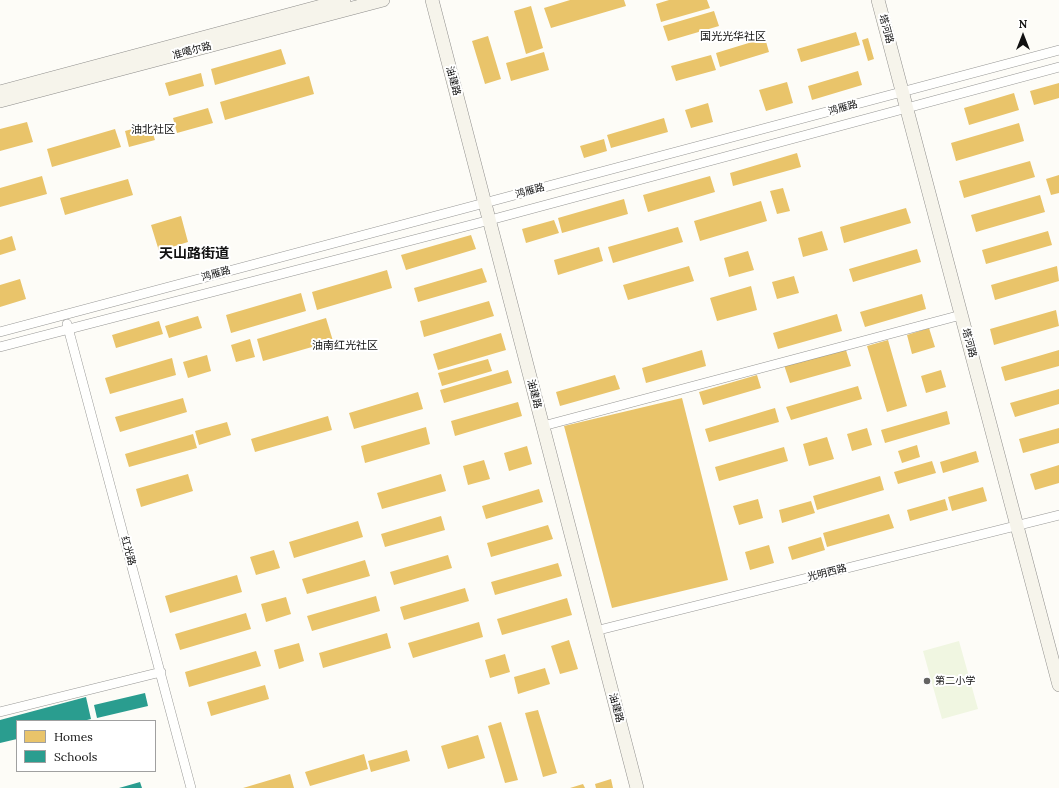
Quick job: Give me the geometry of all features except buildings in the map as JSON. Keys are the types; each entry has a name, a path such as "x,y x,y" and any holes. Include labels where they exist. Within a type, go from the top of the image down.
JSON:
{"main road":[{"name":"准噶尔路","path":"0,92 344,0"},
{"name":"准噶尔路","path":"0,101 383,0"},
{"name":"油建路","path":"432,0 637,788"},
{"name":"塔河路","path":"878,0 1059,685"}],"street":[{"name":"鸿雁路","path":"0,332 1059,50"},
{"name":"鸿雁路","path":"0,347 68,328 490,220 1059,68"},
{"name":"红光路","path":"64,314 192,788"},
{"path":"543,426 961,315"},
{"name":"光明西路","path":"595,631 1059,515"},
{"path":"0,712 161,672"}],"green space":[{"path":"959,641 978,709 942,719 923,651"}],"place":[{"name":"第二小学","path":"927,681"}],"district":[{"name":"国光光华社区","path":"733,37"},
{"name":"油北社区","path":"153,130"},
{"name":"天山路街道","path":"194,254"},
{"name":"油南红光社区","path":"345,346"}]}
